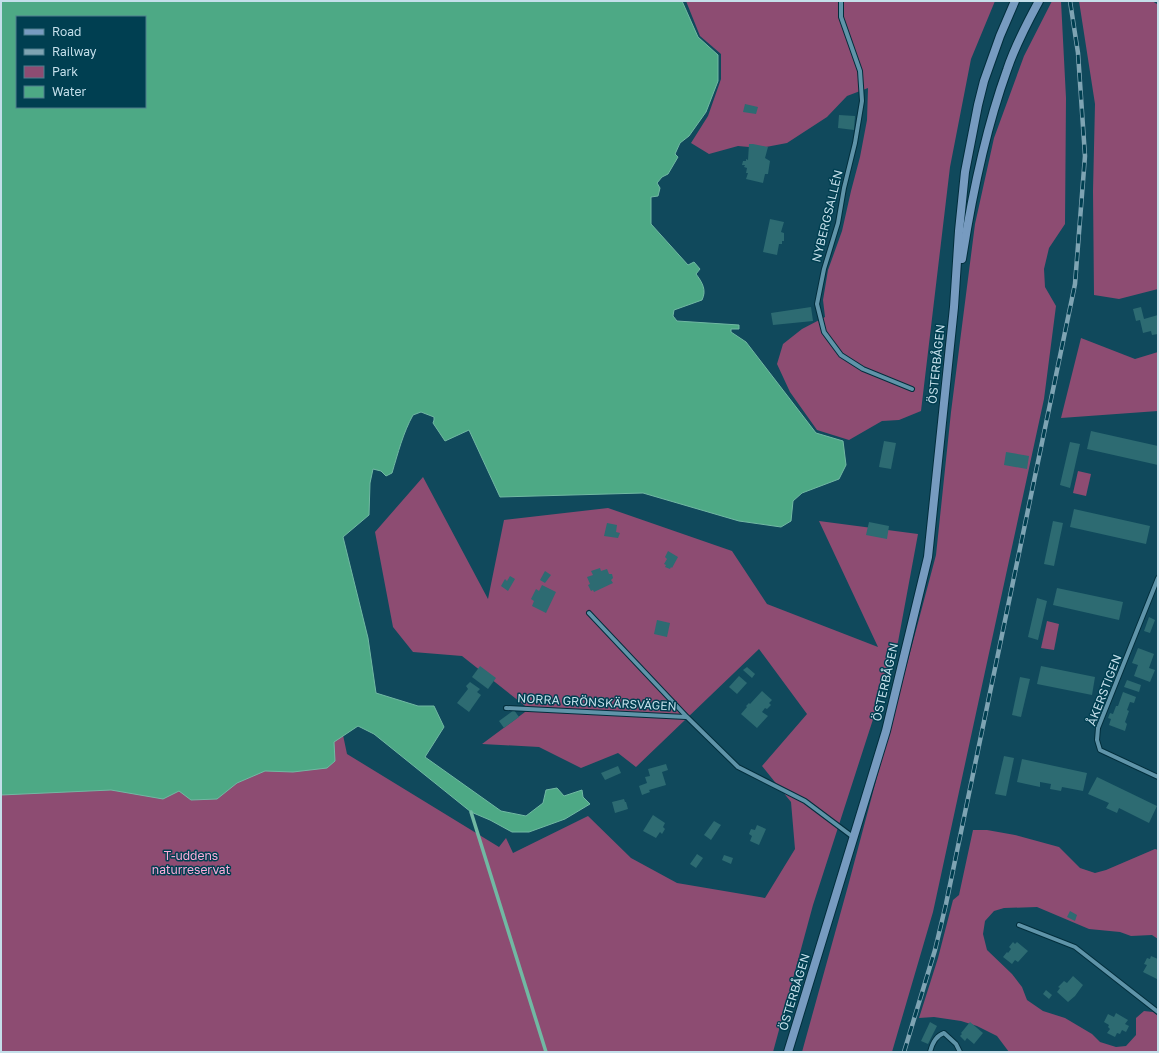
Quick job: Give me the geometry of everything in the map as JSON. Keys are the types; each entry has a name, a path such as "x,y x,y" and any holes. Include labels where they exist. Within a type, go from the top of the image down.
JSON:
{"main road":[{"name":"ÖSTERBÅGEN","path":"788,1052 886,731 928,557 954,307 965,172 984,81 1000,36 1015,1"},
{"name":"ÖSTERBÅGEN","path":"954,307 971,204 984,147 1007,69 1039,1"}],"street":[{"name":"NYBERGSALLÉN","path":"841,1 841,17 860,72 862,101 838,224 824,269 817,304 824,332 841,355 863,369 912,389"},
{"name":"ÅKERSTIGEN","path":"1158,578 1098,728 1097,740 1100,750 1158,777"},
{"name":"NORRA GRÖNSKÄRSVÄGEN","path":"589,613 687,717 738,767 804,801 854,837"},
{"name":"NORRA GRÖNSKÄRSVÄGEN","path":"506,708 687,717"},
{"path":"1019,925 1075,946 1158,1012"},
{"path":"930,1052 938,1035 944,1033 956,1044 960,1052"}],"green space":[{"path":"686,1 995,1 971,59 950,167 921,411 899,420 882,421 849,440 817,430 790,392 777,364 783,344 802,329 825,317 823,300 828,270 842,231 860,157 867,120 868,88 847,96 827,117 787,143 760,148 738,146 709,154 691,143 708,116 721,79 721,54 700,36"},
{"path":"1052,1 1061,1 1066,98 1065,224 1049,248 1044,269 1045,287 1056,306 1044,399 933,912 892,1052 802,1052 848,886 936,555 951,412 975,224 994,138 1024,56"},
{"path":"1079,1 1152,1 1157,4 1158,10 1158,289 1119,299 1094,295 1093,191 1095,104"},
{"path":"1081,338 1135,359 1158,352 1158,411 1061,418"},
{"path":"1078,471 1091,474 1086,496 1073,493"},
{"name":"T-uddens naturreservat","path":"423,477 488,599 504,520 608,508 732,551 767,604 878,647 819,521 918,534 898,642 813,905 773,1052 1,1052 1,536 335,697 347,754 499,847 506,838 513,853 588,816 631,858 677,883 765,898 795,849 791,802 762,766 807,714 759,649 636,767 618,753 581,768 539,747 482,744 529,709 462,656 413,652 393,627 375,532"},
{"path":"1047,621 1059,624 1054,650 1041,648"},
{"path":"973,830 987,830 1015,835 1059,847 1080,868 1095,873 1106,870 1155,849 1158,850 1158,939 1152,935 1131,936 1120,932 1089,929 1037,907 1004,908 994,911 985,921 983,934 987,950 1012,974 1022,987 1027,1000 1043,1011 1065,1018 1092,1034 1100,1042 1116,1047 1126,1046 1136,1035 1136,1018 1144,1011 1153,1012 1158,1016 1158,1052 1009,1052 997,1036 977,1026 961,1021 934,1017 919,1018 938,958 953,900 959,895"}],"water":[{"path":"1,1 682,1 698,37 718,55 718,81 706,112 689,136 680,143 675,154 678,157 668,174 662,177 657,183 660,188 658,196 651,197 651,224 688,265 694,262 700,269 696,274 704,289 702,300 674,310 673,316 677,321 739,325 739,329 731,329 731,332 746,342 816,433 843,441 846,465 839,479 802,493 793,501 791,521 781,527 739,521 643,493 500,497 469,430 445,441 433,423 434,417 421,412 413,415 406,429 392,473 386,476 381,471 373,469 370,483 369,515 343,537 368,638 376,693 418,706 434,706 444,727 425,757 501,811 526,816 543,803 546,790 557,788 564,796 582,790 583,797 590,804 565,819 529,832 512,832 471,812 374,734 358,726 334,742 335,761 327,768 293,772 265,771 237,783 217,799 191,800 179,791 163,799 111,790 1,795"}],"building":[{"path":"745,104 758,107 756,114 743,112"},
{"path":"839,115 855,116 854,130 838,128"},
{"path":"749,144 768,147 765,158 770,161 768,174 765,174 763,183 746,179 748,173 746,173 747,168 744,167 745,165 742,165 743,161 746,161 746,159 748,160"},
{"path":"770,219 784,222 781,232 784,233 784,241 782,241 782,244 779,244 777,255 763,252"},
{"path":"811,307 813,321 773,325 771,313"},
{"path":"1141,307 1144,319 1158,315 1158,334 1152,335 1151,331 1143,333 1140,320 1136,321 1133,309"},
{"path":"1091,431 1158,446 1158,465 1087,449"},
{"path":"884,441 896,443 891,469 879,467"},
{"path":"1070,442 1080,444 1070,488 1060,485"},
{"path":"1006,452 1029,456 1027,469 1004,465"},
{"path":"1074,509 1150,526 1146,544 1070,527"},
{"path":"1053,521 1063,523 1054,566 1044,564"},
{"path":"869,522 889,526 887,539 866,535"},
{"path":"607,523 617,525 616,532 620,533 618,538 604,536"},
{"path":"668,551 678,557 670,569 665,567 666,565 664,564 667,559 665,557"},
{"path":"600,568 601,571 607,569 609,574 612,574 613,578 611,580 613,583 594,592 593,590 591,591 588,585 590,584 587,577 593,575 591,571"},
{"path":"545,571 551,575 545,583 540,580"},
{"path":"510,576 515,579 508,591 501,586 505,579 507,581"},
{"path":"542,585 556,592 546,613 532,606 534,601 531,599 536,589 539,591"},
{"path":"1057,588 1123,602 1119,620 1053,605"},
{"path":"1037,598 1047,601 1038,640 1028,637"},
{"path":"1149,617 1155,620 1150,633 1144,631"},
{"path":"657,620 670,623 667,637 654,634"},
{"path":"1138,648 1154,654 1149,668 1155,670 1150,682 1134,676 1138,665 1132,663"},
{"path":"480,666 496,678 488,689 472,677"},
{"path":"1041,666 1095,677 1092,695 1037,684"},
{"path":"747,667 755,674 752,678 743,670"},
{"path":"739,676 747,683 737,694 729,687"},
{"path":"1020,677 1030,679 1021,717 1012,715"},
{"path":"1127,680 1141,685 1139,692 1124,687"},
{"path":"470,682 480,689 477,692 481,695 469,712 457,703 468,689 466,686"},
{"path":"762,691 772,700 769,703 771,705 767,709 765,708 762,712 768,716 757,728 741,714 747,707 746,706 749,703 750,704"},
{"path":"1123,692 1136,697 1134,703 1130,702 1127,710 1129,711 1125,722 1127,724 1125,731 1109,725 1111,719 1108,718 1110,713 1113,714 1116,706 1118,706"},
{"path":"514,710 519,717 504,728 499,721"},
{"path":"1004,756 1014,758 1006,796 995,794"},
{"path":"1022,759 1087,773 1083,791 1062,787 1061,791 1050,789 1051,784 1040,782 1040,787 1017,782"},
{"path":"666,764 668,770 662,772 666,785 649,790 650,792 642,795 639,786 647,783 645,777 650,776 648,769"},
{"path":"618,766 621,773 605,780 601,773"},
{"path":"1097,777 1157,806 1149,823 1119,808 1117,813 1106,808 1109,803 1088,794"},
{"path":"624,799 628,809 615,813 612,802"},
{"path":"653,815 665,823 663,827 665,829 662,834 660,832 656,838 643,831"},
{"path":"714,821 721,825 711,840 704,835"},
{"path":"757,825 766,829 759,845 750,841 752,836 749,834 751,829 755,830"},
{"path":"697,854 703,858 696,868 690,864"},
{"path":"724,855 733,858 731,864 722,860"},
{"path":"1070,911 1077,915 1075,921 1067,917"},
{"path":"1013,942 1015,944 1017,942 1028,951 1018,962 1015,960 1012,964 1003,957 1011,949 1009,947"},
{"path":"1151,956 1158,959 1157,979 1143,972 1147,965 1144,964 1147,958 1150,959"},
{"path":"1073,976 1083,985 1075,996 1068,1002 1057,992 1060,988 1058,987 1064,981 1067,983"},
{"path":"1046,990 1052,995 1049,999 1043,994"},
{"path":"1116,1013 1128,1020 1125,1024 1129,1026 1126,1032 1122,1030 1120,1034 1117,1033 1115,1037 1107,1033 1110,1029 1108,1027 1109,1025 1104,1022 1108,1014 1114,1017"},
{"path":"930,1022 937,1026 928,1044 921,1041"},
{"path":"970,1022 983,1033 974,1044 967,1038 965,1041 960,1036"}],"waterway":[{"path":"471,812 546,1052"}],"railway":[{"path":"904,1052 935,950 946,904 1075,284 1085,156 1078,53 1070,1"}]}
